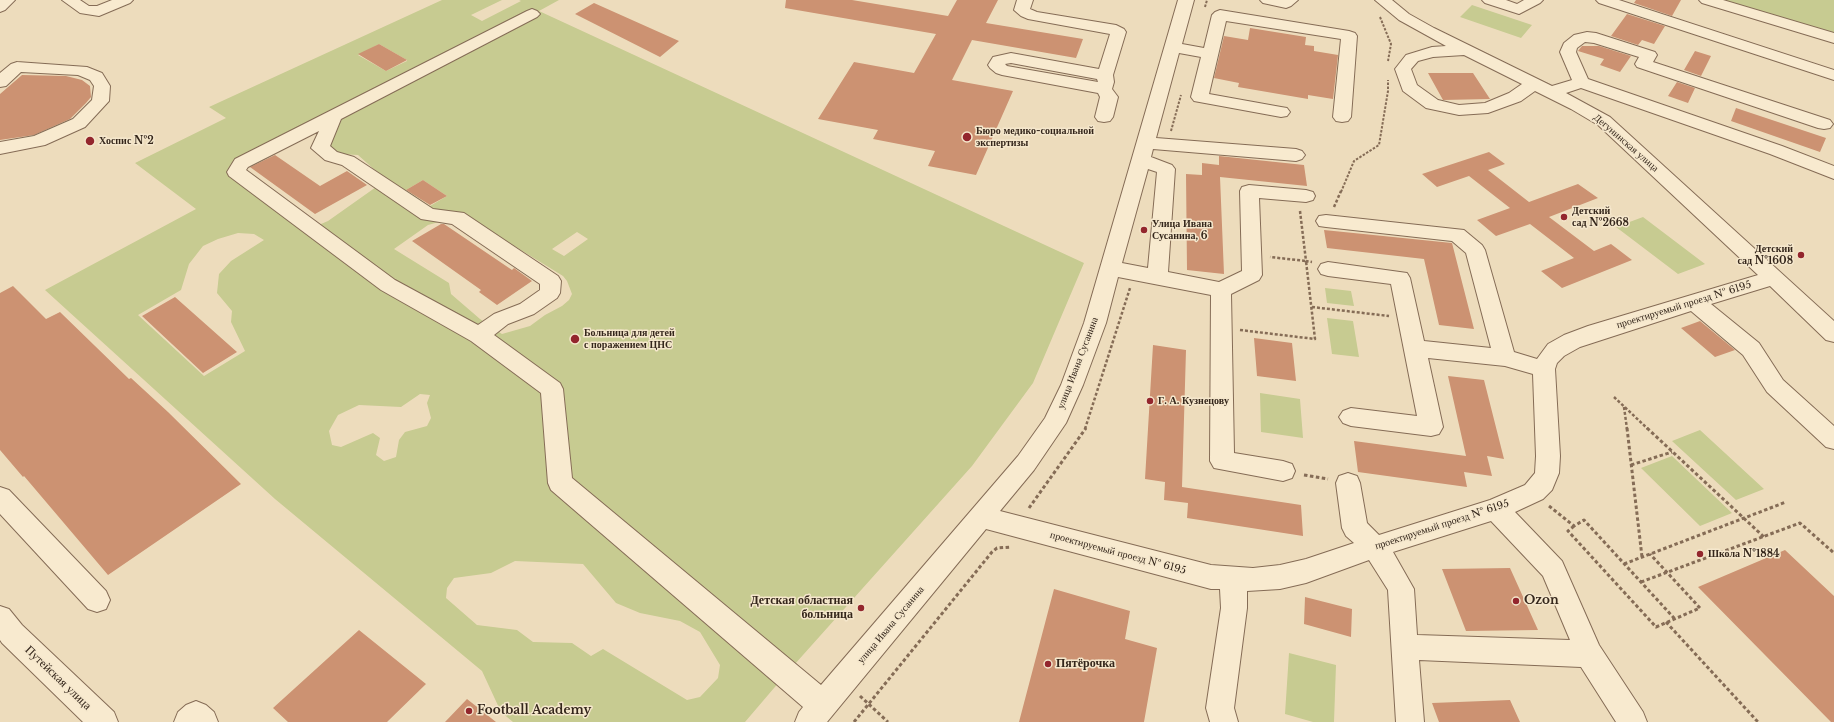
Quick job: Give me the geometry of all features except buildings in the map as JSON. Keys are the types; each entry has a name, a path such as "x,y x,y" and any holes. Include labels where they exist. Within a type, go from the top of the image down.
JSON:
{"street":[{"path":"0,7 7,0"},
{"path":"70,0 85,10 99,11 125,0"},
{"path":"1025,0 1022,10 1026,14 1039,18 1117,31 1118,34 1104,82 1109,97 1104,117"},
{"name":"улица Ивана Сусанина","path":"816,714 1034,452 1057,417 1072,386 1084,353 1111,268 1186,0"},
{"path":"1268,0 1286,3 1290,0"},
{"path":"1490,0 1519,9 1535,0"},
{"path":"1604,0 1834,75"},
{"path":"1707,0 1834,38"},
{"name":"Дегунинская улица","path":"1381,7 1394,10 1415,24 1587,110 1604,121 1834,334"},
{"path":"532,14 241,163 236,172 388,285 479,335 552,389 560,483 816,714"},
{"path":"1281,112 1200,97 1220,15 1349,36 1342,117"},
{"path":"1581,82 1568,52 1570,46 1580,38 1596,38 1648,55 1643,64 1824,124"},
{"path":"1173,47 1210,54"},
{"path":"1466,50 1432,52 1412,58 1403,69 1409,87 1432,104 1459,110 1488,108 1515,97 1534,84"},
{"path":"0,82 17,67 80,70 96,77 102,86 100,101 79,123 39,141 0,148"},
{"path":"1029,68 1104,82"},
{"path":"1551,92 1581,82 1776,150 1834,174"},
{"path":"334,116 320,148 331,156 348,161 428,215 457,218 551,281 550,293 527,309 501,319 479,335"},
{"path":"1144,152 1296,155"},
{"path":"1144,152 1166,169 1157,278"},
{"path":"1111,268 1221,290 1252,275 1249,191 1304,205"},
{"path":"1327,214 1457,235 1475,250 1506,358"},
{"path":"1328,270 1400,278 1431,427 1351,417"},
{"name":"проектируемый проезд № 6195","path":"981,517 1184,571 1233,580 1253,580 1280,577 1306,571 1375,547 1496,509 1534,492 1543,483 1547,473 1548,456 1544,369 1548,359 1556,350 1572,341 1773,278"},
{"path":"1221,290 1222,461 1283,470"},
{"path":"1694,302 1751,349 1775,386 1834,440"},
{"path":"1415,348 1506,358 1544,369"},
{"path":"1348,483 1355,528 1375,547 1390,569 1400,589 1410,722"},
{"path":"3,505 97,600"},
{"path":"1496,509 1552,569 1590,654 1633,722"},
{"path":"1224,722 1220,708 1234,608 1233,580"},
{"name":"Путейская улица","path":"6,626 104,722"},
{"path":"1404,647 1590,654"},
{"path":"188,722 196,715 204,722"}],"path":[{"path":"1381,7 1391,44 1388,64"},
{"path":"1327,214 1334,207 1354,161 1379,145 1388,91 1388,78"},
{"path":"1222,328 1315,339 1306,261 1269,256"},
{"path":"1312,307 1409,318"},
{"path":"1614,397 1764,537"},
{"path":"1624,406 1642,557"},
{"path":"1631,465 1672,452"},
{"path":"1283,470 1348,483"},
{"path":"1534,492 1574,526"},
{"path":"1624,564 1786,502"},
{"path":"1650,554 1700,608 1656,627 1568,531 1584,520 1674,618"},
{"path":"1641,582 1800,523 1834,553"},
{"path":"854,722 992,552 1003,547 1019,548"},
{"path":"1666,622 1758,722"},
{"path":"843,681 888,722"}],"green space":[{"name":"Больница для детей с поражением ЦНС","path":"442,0 502,0 471,15 482,21 521,1 519,0 559,0 539,11 1084,263 1033,383 972,466 745,722 513,722 501,712 482,671 275,499 45,290 196,209 135,163 226,118 209,107","holes":["379,44 407,60 386,71 358,55","307,133 322,135 334,152 340,154 358,155 386,180 328,221 314,227 231,165 279,136","423,180 447,196 430,206 406,190","464,215 563,276 567,281 572,294 569,300 562,306 545,315 530,326 502,334 480,319 451,294 449,283 394,249 428,225","577,232 588,239 564,256 552,249","238,233 254,234 264,240 231,261 219,274 217,293 232,311 231,322 245,351 204,376 138,315 181,290 189,264 203,246 218,239","420,394 430,395 427,403 431,418 427,426 405,432 399,440 396,457 384,461 376,455 380,438 373,433 341,447 332,445 329,431 338,415 359,405 401,407","515,561 583,564 616,603 640,613 680,621 700,632 720,665 718,678 700,697 687,700 603,649 591,656 572,643 533,642 517,630 477,625 446,598 447,588 454,578 491,573"]},
{"path":"1718,0 1834,0 1834,35"},
{"path":"1472,5 1532,25 1521,38 1460,17"},
{"path":"1643,217 1705,264 1678,274 1616,227"},
{"path":"1325,288 1351,291 1354,306 1327,303"},
{"path":"1327,318 1353,321 1359,357 1332,354"},
{"path":"1260,393 1300,399 1303,438 1261,432"},
{"path":"1700,430 1764,489 1736,500 1672,441"},
{"path":"1672,456 1732,513 1700,526 1641,468"},
{"path":"1289,653 1336,665 1334,722 1313,722 1285,714"}],"place":[{"name":"Бюро медико-социальной экспертизы","path":"967,137"},
{"name":"Хоспис №2","path":"90,141"},
{"name":"Детский сад №2668","path":"1564,217"},
{"name":"Улица Ивана Сусанина, 6","path":"1144,230"},
{"name":"Детский сад №1608","path":"1801,255"},
{"name":"Больница для детей с поражением ЦНС","path":"575,339"},
{"name":"Г. А. Кузнецову","path":"1150,401"},
{"name":"Школа №1884","path":"1700,554"},
{"name":"Ozon","path":"1516,601"},
{"name":"Детская областная больница","path":"861,608"},
{"name":"Пятёрочка","path":"1048,664"},
{"name":"Football Academy","path":"469,711"}]}
